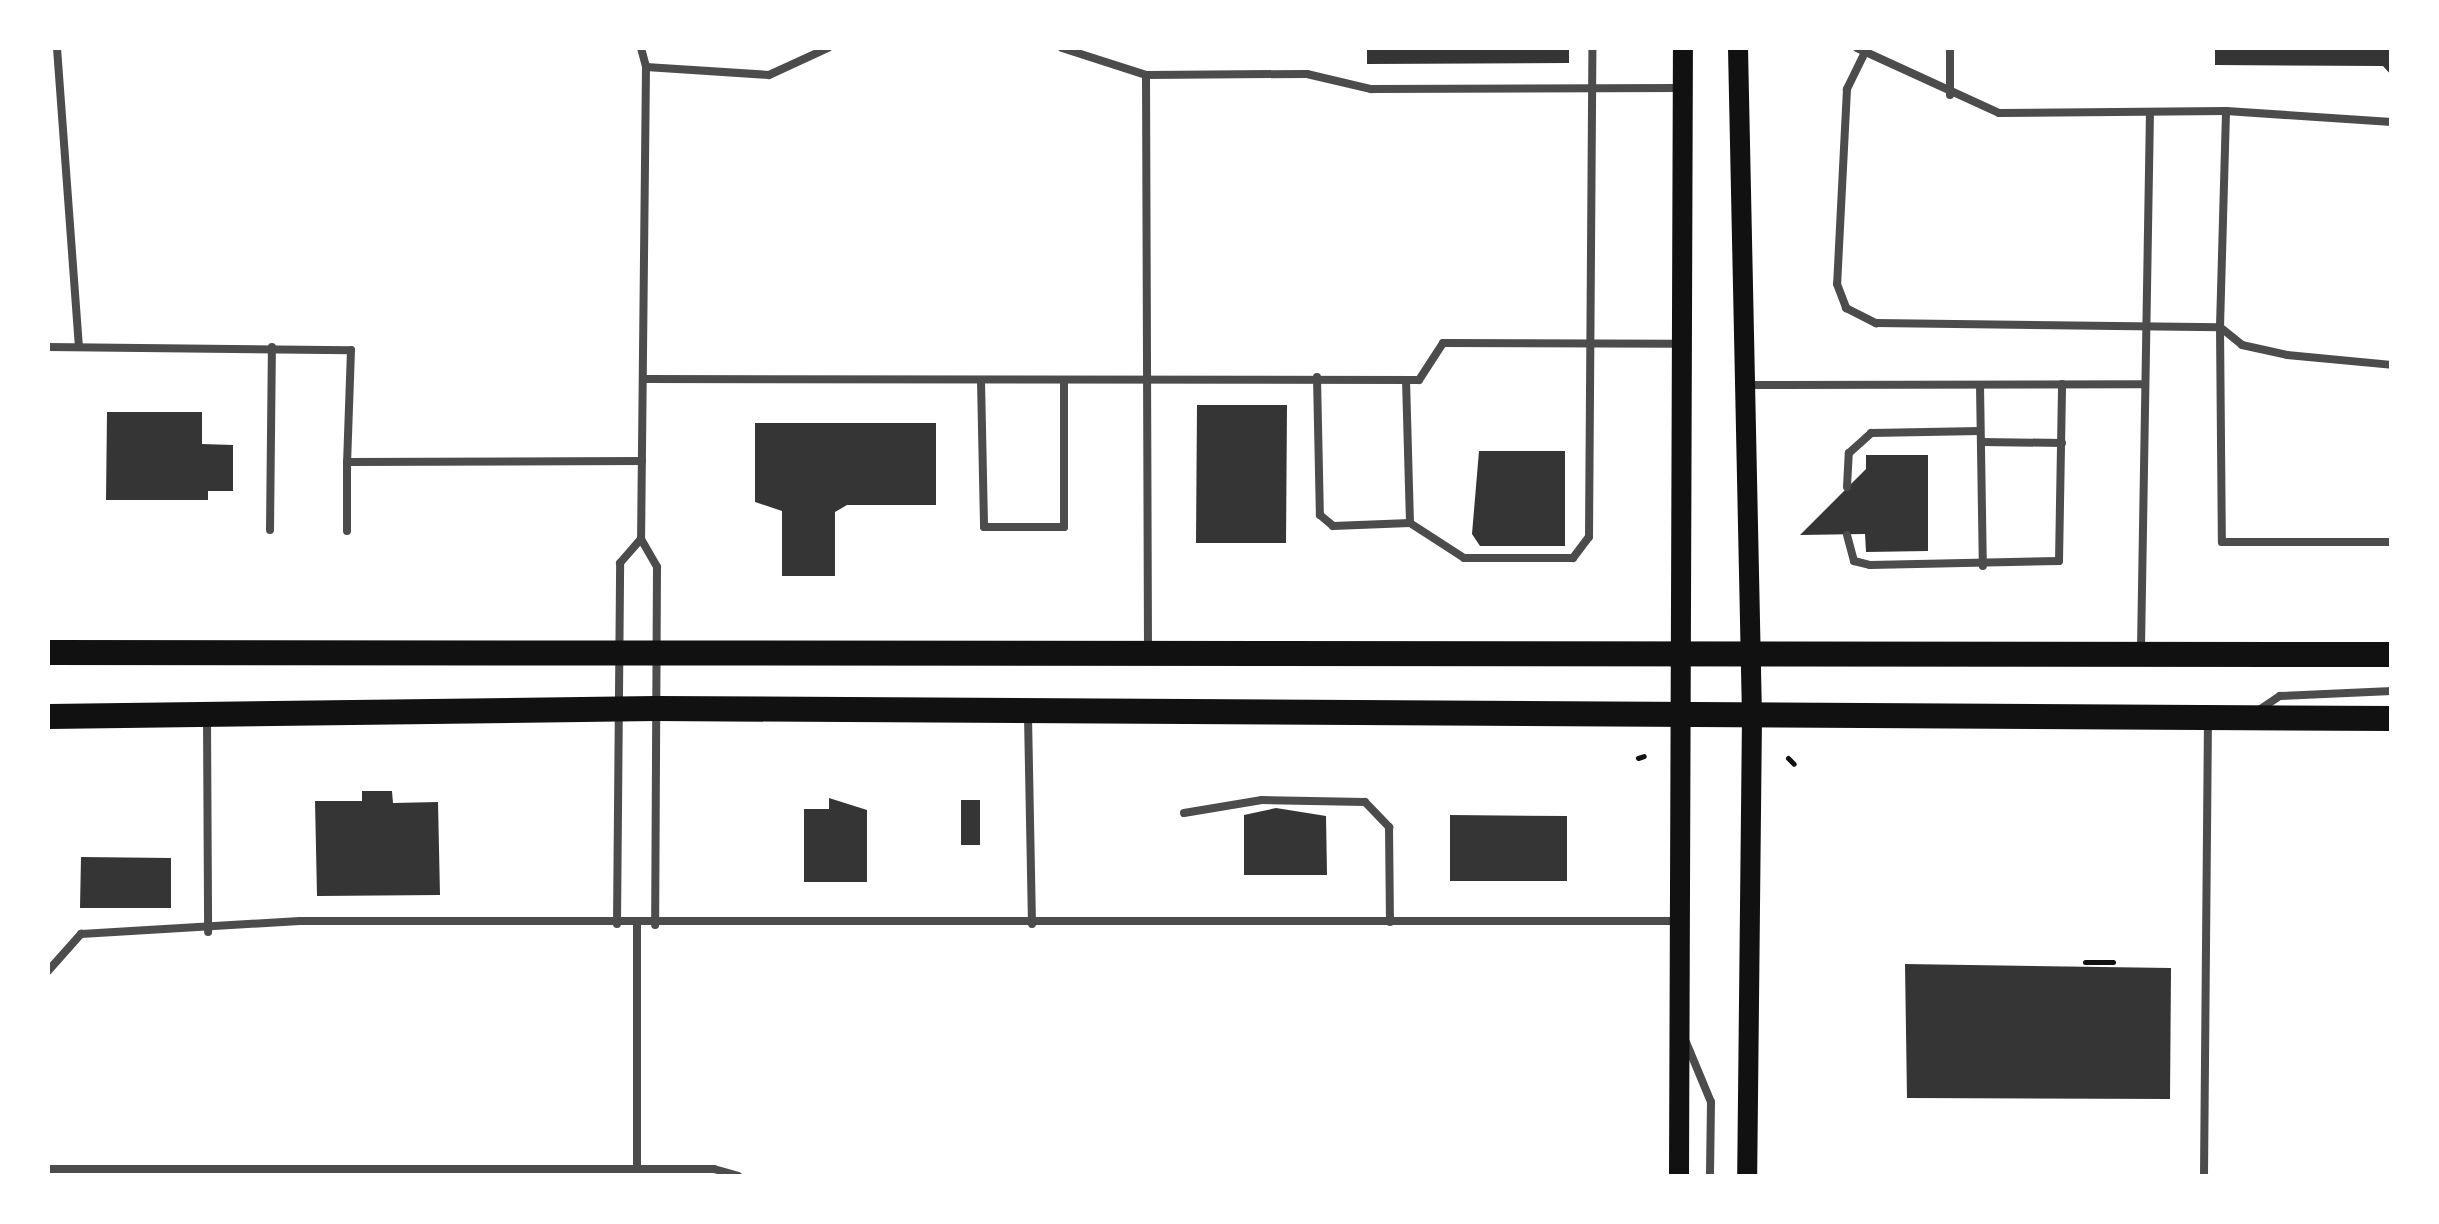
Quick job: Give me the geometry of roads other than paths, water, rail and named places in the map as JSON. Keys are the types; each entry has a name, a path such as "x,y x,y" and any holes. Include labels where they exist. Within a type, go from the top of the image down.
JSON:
{"main road":[{"path":"1679,1176 1676,716 1683,344 1683,48"},
{"path":"1738,48 1746,385 1746,650 1752,716 1747,1176"},
{"path":"48,652 616,658 1148,649 2392,654"},
{"path":"48,716 656,708 2392,718"}],"lane":[{"path":"57,48 79,346"},
{"path":"641,48 646,67 641,540 656,566 656,926"},
{"path":"646,67 768,75 828,48"},
{"path":"1062,48 1146,75 1307,74 1370,89 1683,88"},
{"path":"1317,378 1320,515 1333,526 1410,523 1464,558 1573,558 1589,538 1592,48"},
{"path":"1857,48 1950,94 1999,113 2226,111 2392,122"},
{"path":"1950,48 1950,94"},
{"path":"1867,50 1847,89 1837,284 1846,308 1876,323 2146,322 2220,327 2242,345 2287,356 2392,366"},
{"path":"1146,75 1148,649"},
{"path":"2226,111 2220,327 2222,542 2392,542"},
{"path":"2141,652 2141,384 2150,113"},
{"path":"644,379 1420,380 1443,342 1683,344"},
{"path":"48,347 351,350 347,531"},
{"path":"270,530 272,347"},
{"path":"1406,380 1410,523"},
{"path":"981,381 984,527 1064,528 1064,382"},
{"path":"1980,384 1982,566"},
{"path":"1848,534 1854,561 1870,565 1982,566 2059,561 2062,384"},
{"path":"1746,385 2141,384"},
{"path":"1848,487 1849,453 1871,433 1980,432"},
{"path":"1981,442 2062,443"},
{"path":"346,462 642,461"},
{"path":"617,924 616,658 620,563 641,540"},
{"path":"2246,718 2280,696 2392,691"},
{"path":"1028,712 1032,924"},
{"path":"207,714 208,932"},
{"path":"2204,1176 2208,718"},
{"path":"1184,813 1262,800 1365,802 1389,828 1390,922"},
{"path":"48,972 81,934 208,932 300,921 656,926 1678,921"},
{"path":"638,924 638,1169"},
{"path":"1678,1024 1711,1102 1710,1176"},
{"path":"48,1169 574,1173 638,1169 738,1176"}]}
